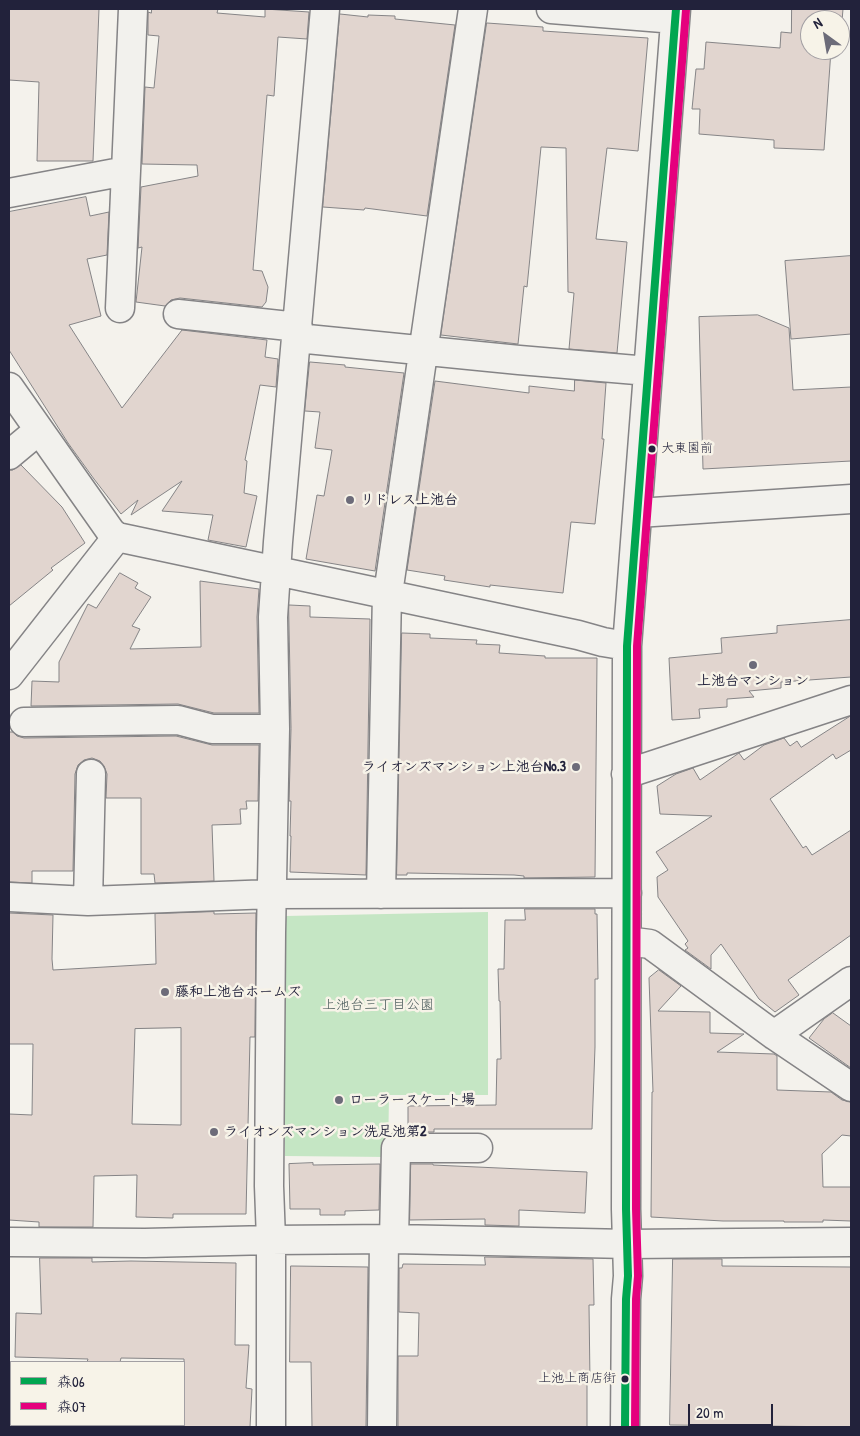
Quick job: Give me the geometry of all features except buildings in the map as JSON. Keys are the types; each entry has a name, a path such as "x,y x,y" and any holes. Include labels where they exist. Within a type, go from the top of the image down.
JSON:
{"street":[{"path":"120,308 133,9"},
{"path":"271,1427 269,1176 275,729 273,617 325,9"},
{"path":"381,894 387,593 473,9"},
{"path":"551,9 676,14 627,646 626,1209 628,1276 624,1427"},
{"path":"9,193 126,171"},
{"path":"178,314 423,351 648,371"},
{"path":"9,387 111,532 117,537 387,593 627,646"},
{"path":"9,455 39,430"},
{"path":"638,513 851,499"},
{"path":"9,676 117,537"},
{"path":"626,774 851,700"},
{"path":"24,722 178,720 212,729 275,729"},
{"path":"88,901 91,774"},
{"path":"9,897 88,901 272,894 627,894"},
{"path":"627,941 650,944 774,1035 851,1087"},
{"path":"774,1035 851,981"},
{"path":"382,1427 389,1239 396,1148 478,1148"},
{"path":"9,1242 145,1243 389,1239 628,1244 851,1242"}],"green space":[{"name":"上池台三丁目公園","path":"488,912 488,1095 389,1095 388,1157 285,1156 285,916"}],"transit line":[{"name":"森06","path":"625,1427 626,1299 628,1276 626,1209 627,646 676,9"},
{"name":"森07","path":"635,1427 636,1299 638,1276 636,1209 637,646 686,10"}],"place":[{"name":"大東園前","path":"652,449"},
{"name":"リドレス上池台","path":"350,500"},
{"name":"上池台マンション","path":"753,665"},
{"name":"ライオンズマンション上池台No.3","path":"576,767"},
{"name":"藤和上池台ホームズ","path":"165,992"},
{"name":"ローラースケート場","path":"339,1100"},
{"name":"ライオンズマンション洗足池第2","path":"214,1132"},
{"name":"上池上商店街","path":"625,1379"}]}
